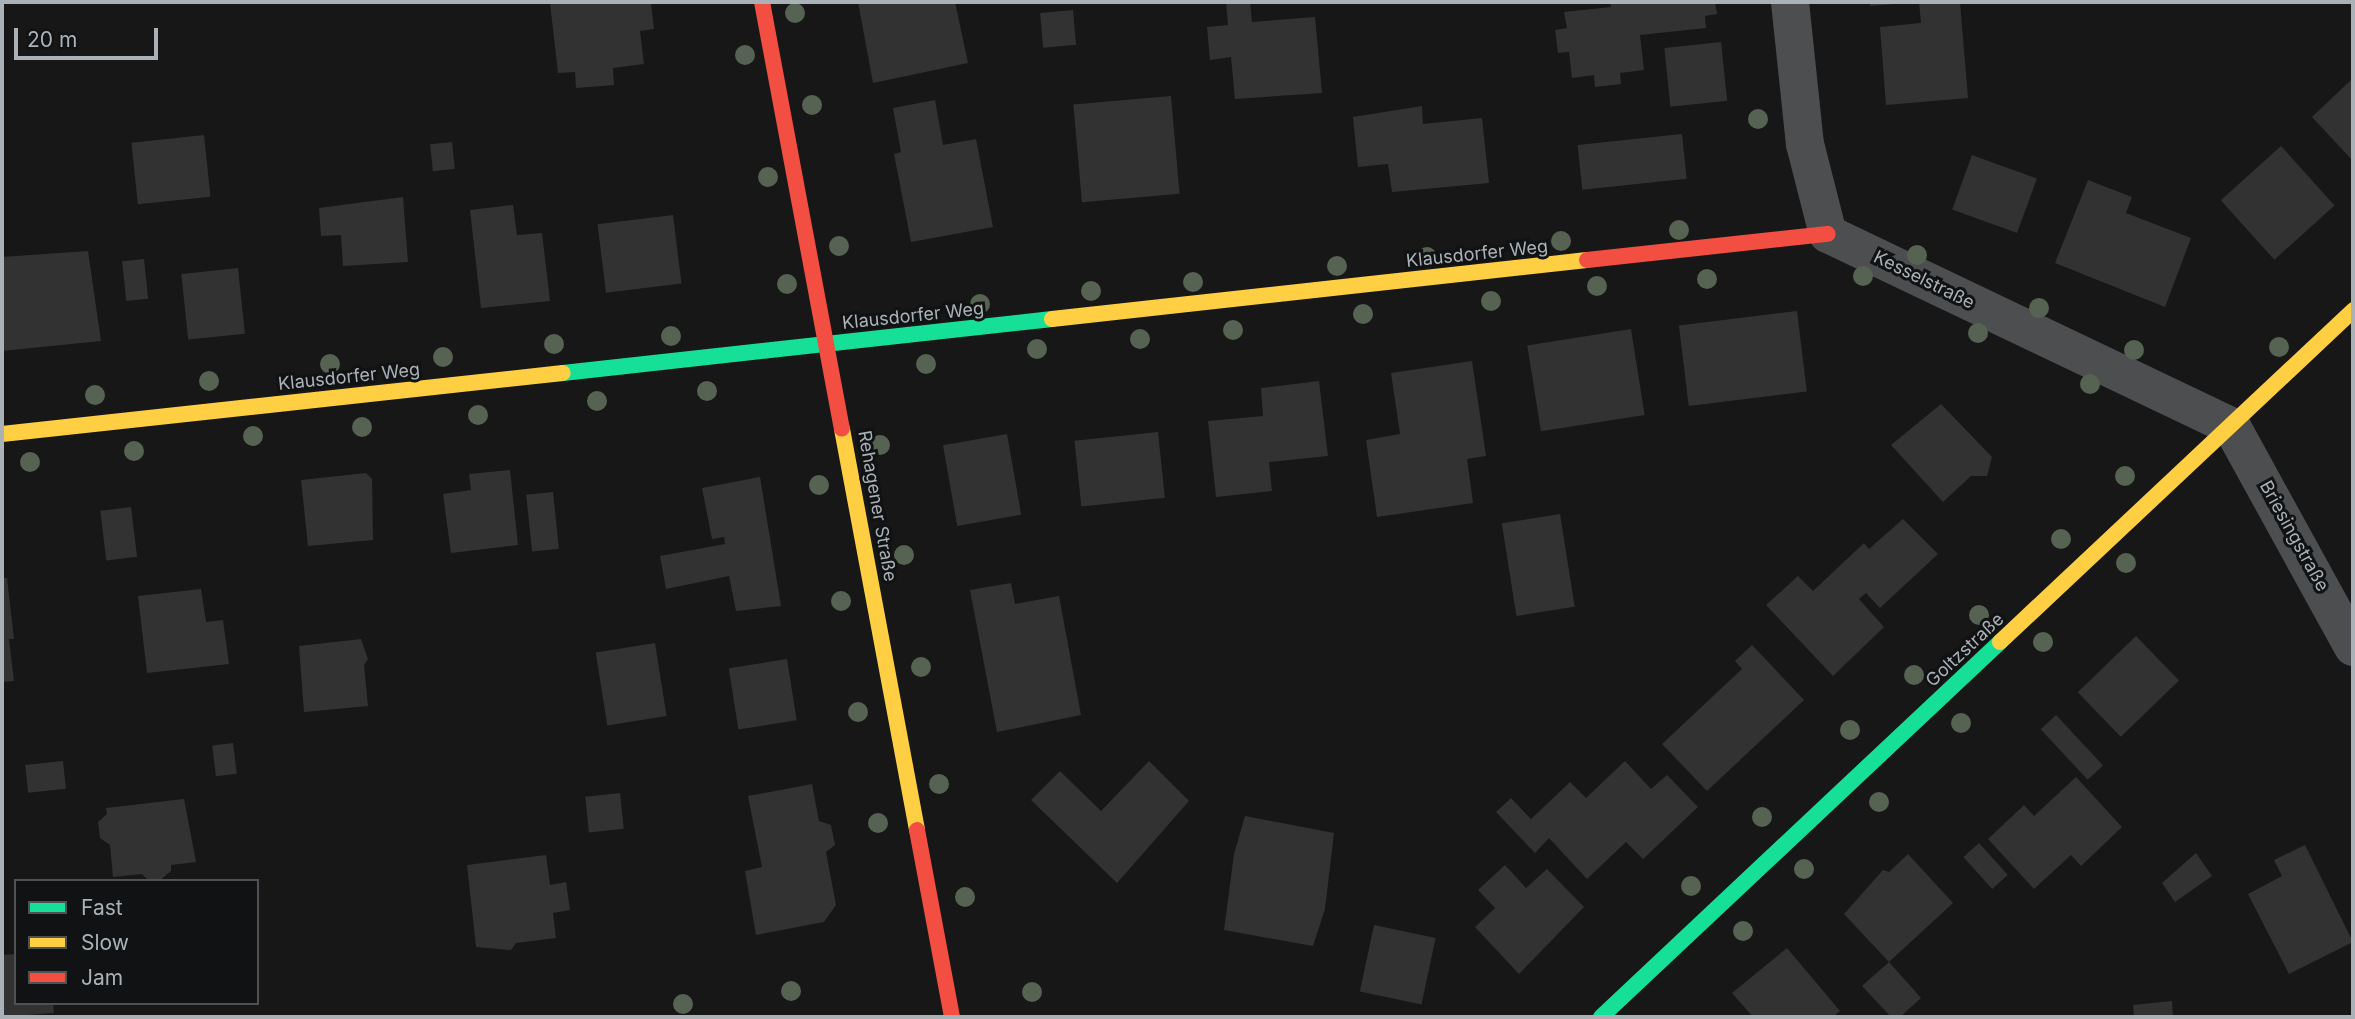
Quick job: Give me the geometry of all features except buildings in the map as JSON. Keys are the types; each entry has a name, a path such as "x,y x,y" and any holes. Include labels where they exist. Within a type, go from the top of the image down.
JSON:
{"street":[{"name":"Rehagener Straße","path":"762,2 951,1017"},
{"path":"1790,2 1805,144 1828,234"},
{"name":"Klausdorfer Weg","path":"2,434 1828,234"},
{"name":"Kesselstraße","path":"1828,234 2232,427"},
{"name":"Goltzstraße","path":"1601,1017 2232,427 2353,310"},
{"name":"Briesingstraße","path":"2232,427 2353,647"}],"traffic: fast":[{"path":"563,373 1052,319"},
{"path":"1601,1017 2000,642"}],"traffic: slow":[{"path":"1052,319 1587,260"},
{"path":"2000,642 2353,310"},
{"path":"2,434 563,373"},
{"path":"842,429 917,830"}],"traffic: jam":[{"path":"762,2 842,429"},
{"path":"1587,260 1828,234"},
{"path":"917,830 952,1017"}]}
